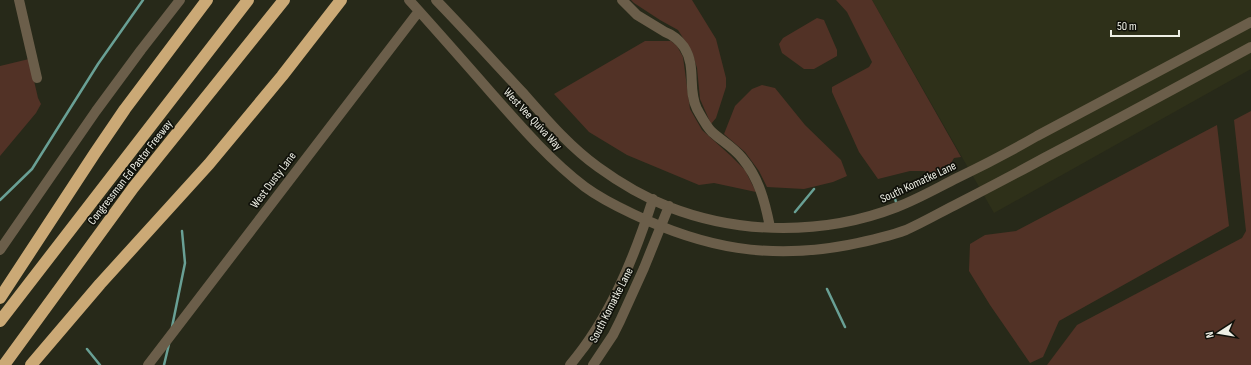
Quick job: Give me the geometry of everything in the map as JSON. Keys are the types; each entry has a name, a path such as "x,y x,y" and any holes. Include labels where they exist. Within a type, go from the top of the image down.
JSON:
{"highway":[{"path":"0,298 125,109 207,0"},
{"name":"Congressman Ed Pastor Freeway","path":"0,321 248,0"},
{"name":"Congressman Ed Pastor Freeway","path":"4,365 134,188 284,0"},
{"path":"31,365 95,290 209,164 282,76 341,0"}],"street":[{"path":"19,0 37,78"},
{"path":"0,250 96,111 180,0"},
{"name":"West Vee Quiva Way","path":"409,0 537,144 560,167 600,197 661,227"},
{"name":"West Vee Quiva Way","path":"436,0 577,150 596,166 626,186 653,199"},
{"path":"622,0 637,15 679,41 686,50 690,58 696,107 711,131 742,157 751,169 761,190 770,227"},
{"name":"West Dusty Lane","path":"148,365 419,11"},
{"name":"South Komatke Lane","path":"570,365 587,343 609,309 628,267 653,199 669,206 714,220 770,227 814,227 835,224 876,214 917,199 1251,22"},
{"path":"661,227 684,236 710,243 753,250 796,251 818,250 862,242 906,230 1251,47"},
{"name":"South Komatke Lane","path":"593,365 610,340 620,321 644,268 669,206"}],"shaded area":[{"path":"631,0 692,0 716,39 726,78 726,87 716,118 711,124 700,99 697,68 692,52 678,30 660,20"},
{"path":"836,0 872,0 961,157 954,158 951,163 949,173 939,177 924,171 910,171 878,179 859,152 832,92 832,87 869,67 872,62 847,12"},
{"path":"872,0 1251,0 1251,69 994,213"},
{"path":"817,18 824,20 837,50 837,56 814,69 804,69 782,53 779,44 783,38"},
{"path":"645,41 671,41 677,46 683,57 690,109 702,130 745,170 756,192 714,183 699,185 627,155 589,132 554,94"},
{"path":"29,59 38,98 41,104 36,113 0,156 0,66"},
{"path":"762,85 775,88 805,125 841,160 847,176 833,182 804,189 767,187 759,171 745,152 724,134 735,106 752,89"},
{"path":"1251,111 1251,365 1047,365 1077,325 1242,238 1246,231 1234,120"},
{"path":"1217,125 1229,226 1059,321 1043,357 1030,363 990,305 969,271 970,244 985,235 1016,231"}],"waterway":[{"path":"0,200 32,169 98,64 143,0"},
{"path":"795,212 814,189"},
{"path":"893,192 896,202"},
{"path":"172,327 185,263 182,231"},
{"path":"827,289 845,327"},
{"path":"164,365 169,344"},
{"path":"87,349 100,365"}]}
